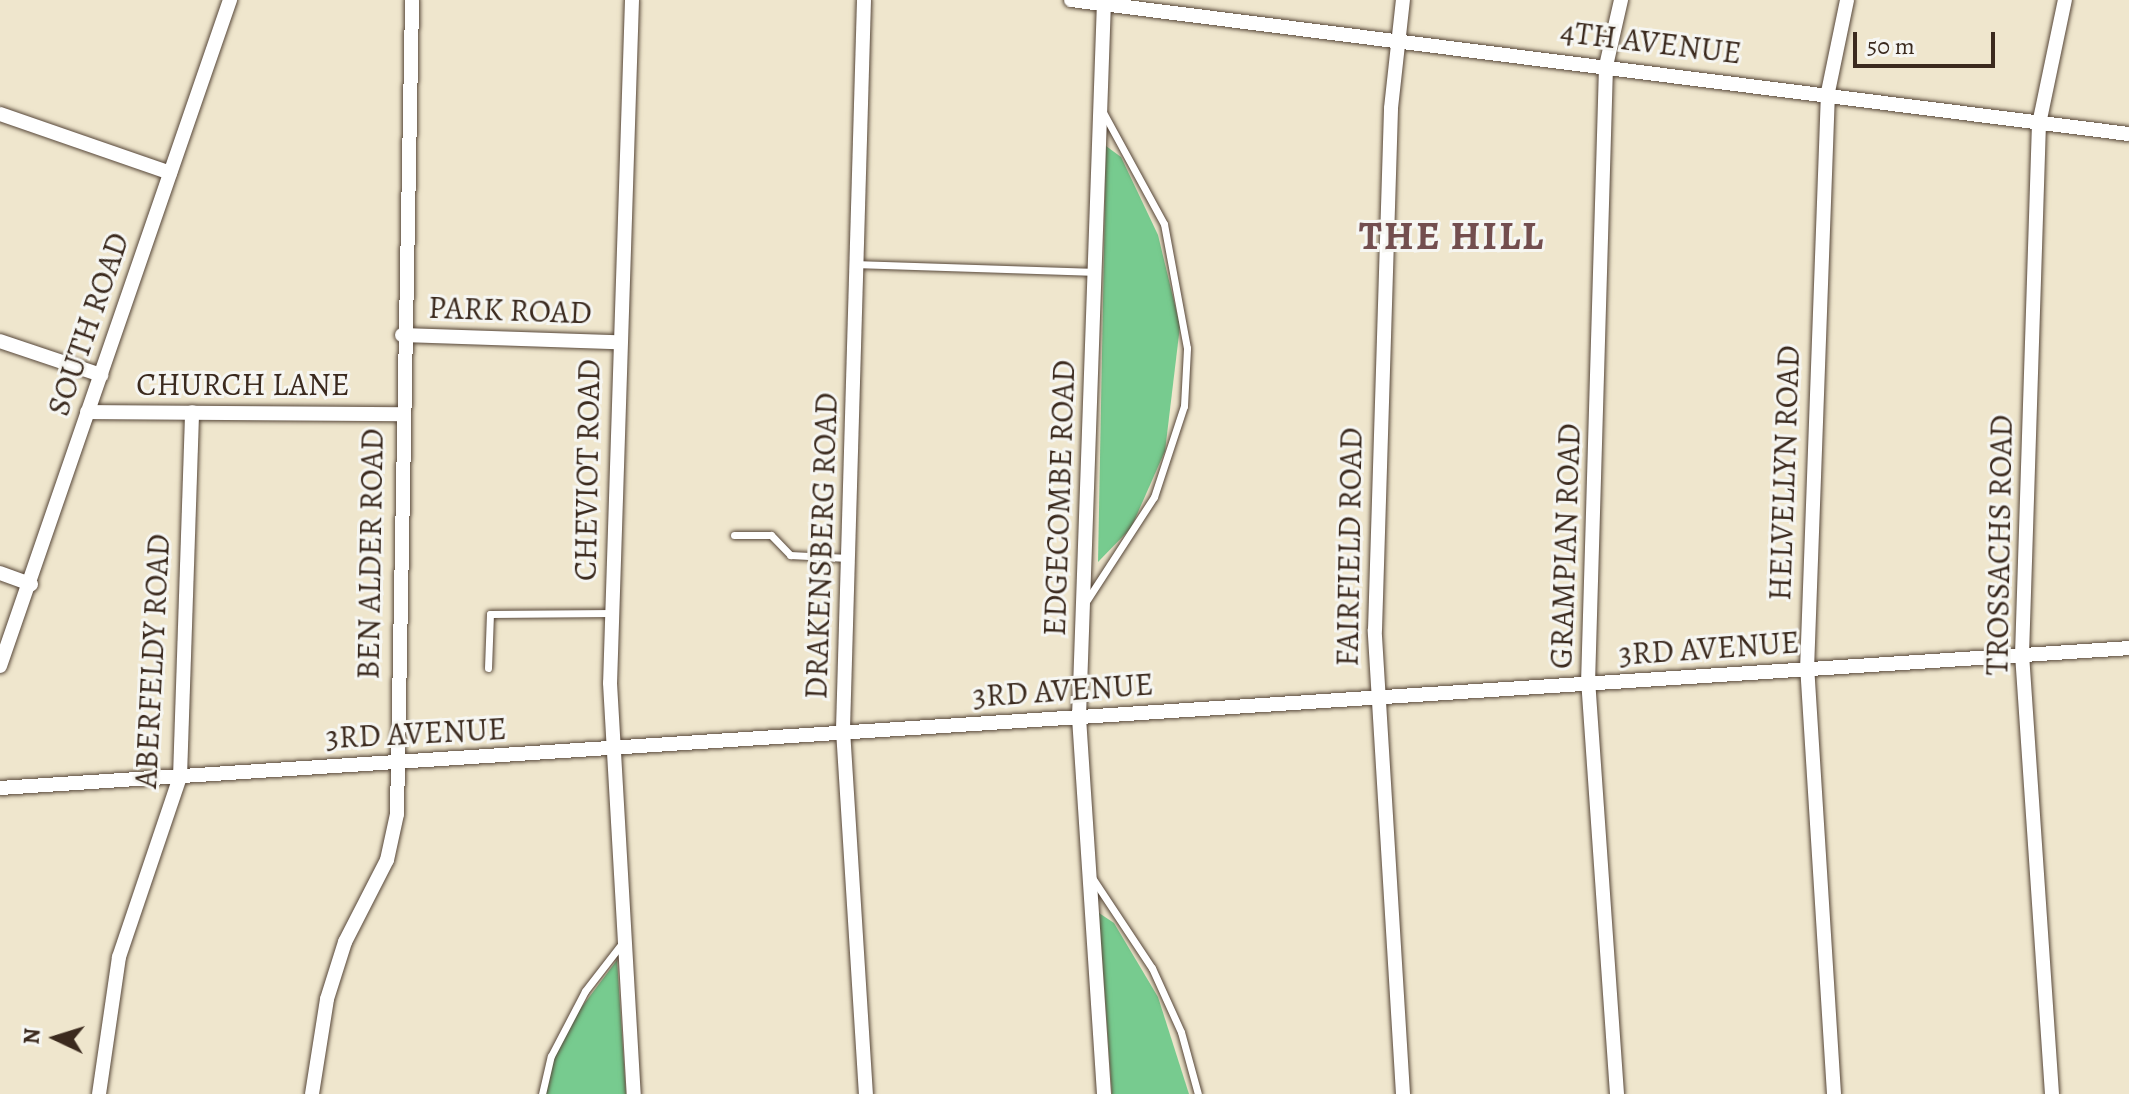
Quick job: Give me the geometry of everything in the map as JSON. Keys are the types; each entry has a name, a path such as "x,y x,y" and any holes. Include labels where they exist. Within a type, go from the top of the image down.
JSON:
{"street":[{"name":"SOUTH ROAD","path":"0,666 31,584 87,412 230,0"},
{"name":"BEN ALDER ROAD","path":"312,1094 327,999 345,942 395,838 399,414 412,0"},
{"name":"CHEVIOT ROAD","path":"632,0 618,342 612,747 634,1094"},
{"name":"DRAKENSBERG ROAD","path":"864,0 843,730 866,1094"},
{"name":"4TH AVENUE","path":"1071,0 1104,0 1396,36 2129,134"},
{"name":"EDGECOMBE ROAD","path":"1104,0 1079,717 1104,1094"},
{"name":"FAIRFIELD ROAD","path":"1403,0 1396,36 1375,698 1403,1094"},
{"name":"GRAMPIAN ROAD","path":"1617,1094 1588,684 1606,66 1621,0"},
{"name":"HELVELLYN ROAD","path":"1834,1094 1807,670 1828,92 1847,0"},
{"name":"TROSSACHS ROAD","path":"2052,1094 2022,655 2039,124 2065,0"},
{"path":"0,114 170,173"},
{"name":"PARK ROAD","path":"402,335 618,342"},
{"path":"0,341 101,375"},
{"name":"CHURCH LANE","path":"87,412 399,414"},
{"name":"ABERFELDY ROAD","path":"99,1094 119,957 180,777 192,412"},
{"path":"0,573 31,584"},
{"name":"3RD AVENUE","path":"0,788 396,759 2129,648"}],"lane":[{"path":"1083,605 1154,497 1184,406 1187,348 1164,224 1100,107"},
{"path":"857,264 1094,272"},
{"path":"734,535 771,535 790,555 848,558"},
{"path":"488,668 490,614 612,613"},
{"path":"1090,875 1152,968 1181,1032 1198,1094"},
{"path":"542,1094 551,1056 585,991 625,941"}],"green space":[{"path":"1106,146 1121,157 1158,235 1180,326 1165,451 1131,528 1098,562"},
{"path":"1099,913 1114,923 1158,997 1189,1094 1112,1094"},
{"path":"617,960 626,1094 543,1094 560,1036"}],"district":[{"name":"THE HILL","path":"1452,236"}]}
